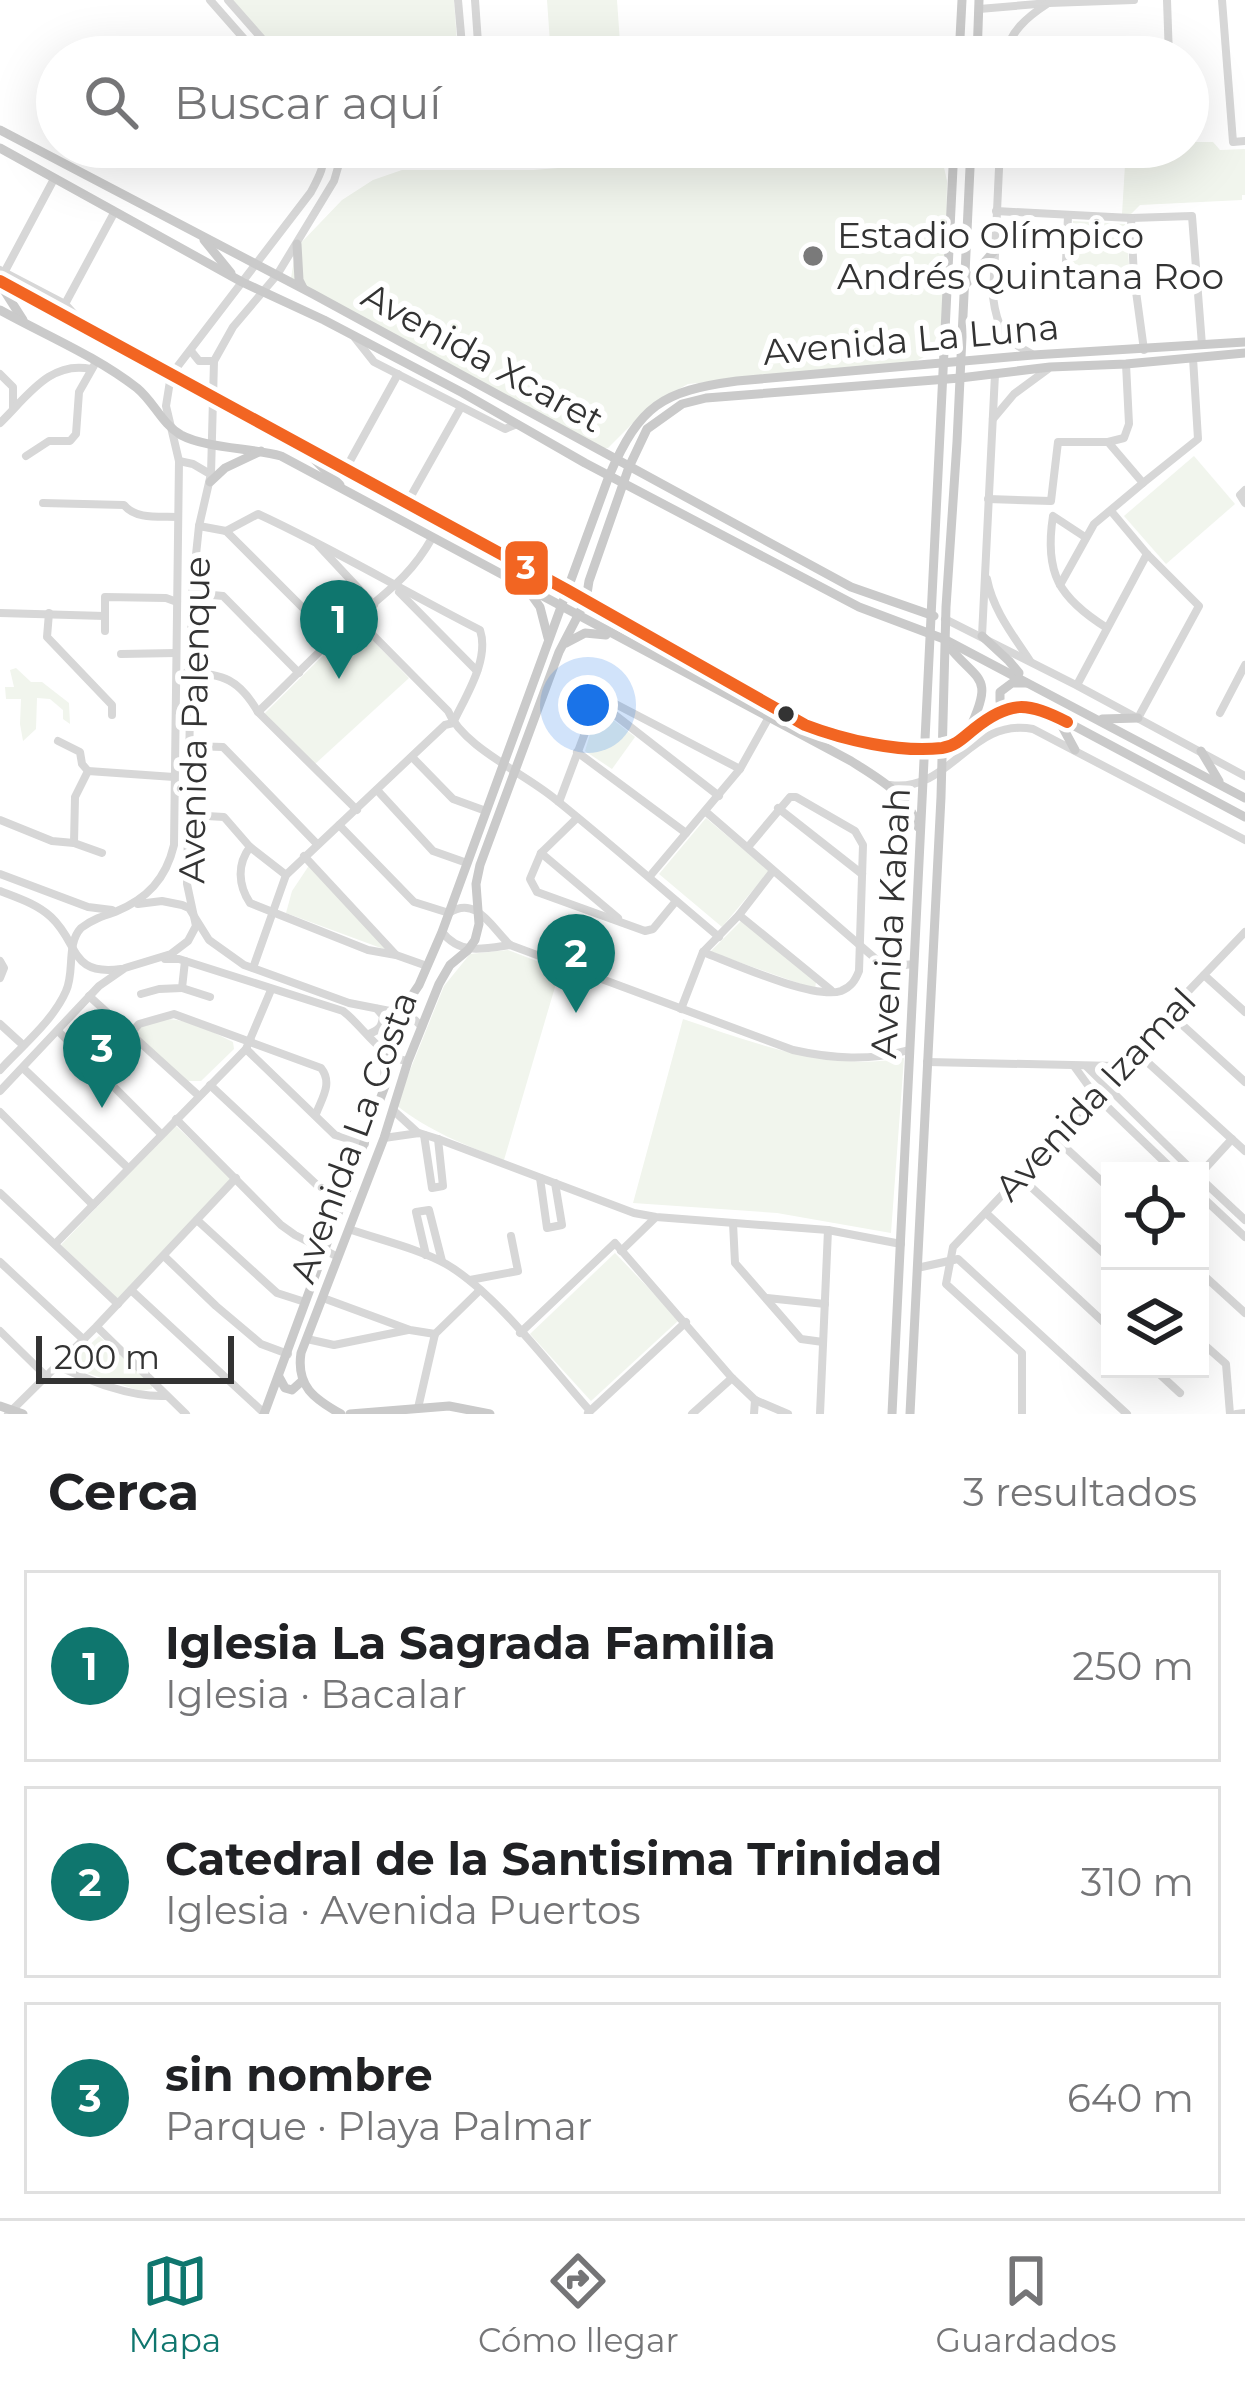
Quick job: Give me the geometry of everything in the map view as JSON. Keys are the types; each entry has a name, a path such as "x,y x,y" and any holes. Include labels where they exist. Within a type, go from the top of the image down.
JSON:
{"main road":[{"path":"960,36 962,0"},
{"path":"977,36 979,5"},
{"name":"Avenida Xcaret","path":"0,130 36,150"},
{"path":"0,139 18,140"},
{"name":"Avenida Xcaret","path":"0,148 239,280 352,334 859,607 944,639 1027,680"},
{"name":"Avenida Xcaret","path":"71,168 278,275 851,587 945,619"},
{"name":"Avenida Kabah","path":"892,1414 953,168"},
{"name":"Avenida Kabah","path":"910,1414 970,168"},
{"path":"55,179 103,185"},
{"path":"201,236 239,280"},
{"path":"297,244 303,289"},
{"path":"965,285 995,250"},
{"path":"1,277 25,323"},
{"path":"1,277 85,328 805,724 837,737 941,748 956,744 1006,709 1036,706 1245,817"},
{"path":"2,312 143,393 170,427 192,440 281,456 819,744 889,785 915,817 921,836"},
{"path":"963,333 971,348 986,359"},
{"path":"924,364 944,337"},
{"path":"366,342 411,349"},
{"name":"Avenida La Luna","path":"616,460 646,412 666,397 703,385 942,362 1245,342"},
{"name":"Avenida La Luna","path":"656,422 682,404 706,398 1245,353"},
{"path":"878,368 879,384"},
{"path":"958,404 974,380 989,375"},
{"path":"629,467 647,429 656,422 646,412"},
{"path":"599,451 632,429"},
{"path":"302,446 348,493"},
{"path":"211,478 262,451"},
{"name":"Avenida La Costa","path":"400,1013 419,985 442,932 616,460"},
{"name":"Avenida La Costa","path":"302,1381 298,1370 307,1339 384,1138 408,1061 439,984 475,940 480,865 558,653 586,600 629,467"},
{"path":"444,545 473,539"},
{"path":"799,574 851,587"},
{"path":"904,607 928,593 934,576"},
{"path":"526,589 540,608 546,644 558,653 566,642 585,633 615,636"},
{"path":"982,637 1027,680 1245,798"},
{"path":"944,639 975,671 981,686 981,703 967,735"},
{"path":"653,656 691,660"},
{"path":"1006,709 1000,701 1002,690 1027,680"},
{"path":"1057,717 1075,750"},
{"path":"1096,719 1138,718"},
{"path":"805,724 819,744"},
{"path":"1201,751 1221,785"},
{"path":"385,1052 400,1013"},
{"name":"Avenida La Costa","path":"264,1414 385,1087 385,1052"},
{"path":"369,1132 384,1138"},
{"path":"280,1377 285,1388 292,1390 302,1381 319,1402 345,1414 448,1406 490,1414"},
{"path":"0,1406 15,1413"}],"street":[{"path":"210,0 242,36"},
{"path":"228,0 259,36"},
{"path":"458,0 461,36"},
{"path":"475,0 478,36"},
{"path":"1004,0 1017,7"},
{"path":"979,5 1134,0"},
{"path":"1167,0 1168,36"},
{"path":"1222,0 1233,142 1245,142"},
{"path":"1012,36 1049,3"},
{"path":"171,375 239,280 292,217 322,168"},
{"path":"191,349 199,361 214,362 233,327 278,275 338,168"},
{"path":"999,168 995,318 1009,343 1033,355"},
{"path":"55,179 1,277 65,304 85,328"},
{"path":"996,211 1192,216 1202,345"},
{"path":"65,304 114,213"},
{"path":"1068,216 1065,285 1134,277"},
{"path":"292,217 307,228"},
{"path":"1131,218 1144,350"},
{"path":"352,334 374,362 505,429 517,424"},
{"path":"1059,586 1094,524 1198,439 1193,358"},
{"name":"Avenida Palenque","path":"0,1091 89,996 124,968 171,954 195,930 187,884 192,593 199,526 211,478 214,362"},
{"path":"987,499 1051,501 1058,442 1124,438 1129,424 1126,364"},
{"path":"0,423 48,376 71,367 94,366"},
{"path":"26,455 49,441 70,441 76,434 79,392 94,366"},
{"path":"992,420 1014,394 1050,367"},
{"path":"0,374 13,387 14,410"},
{"path":"345,470 398,374"},
{"name":"Avenida Palenque","path":"72,951 85,925 142,898 166,872 174,845 179,461 166,406 171,375"},
{"path":"982,637 992,420 989,375"},
{"path":"407,503 461,407"},
{"path":"1108,442 1143,483"},
{"path":"179,461 194,464 211,478"},
{"path":"1245,490 1240,498 1245,503"},
{"path":"43,503 124,505 139,514 178,517"},
{"path":"1111,511 1199,606 1138,718"},
{"path":"226,531 258,514 312,538 480,630 483,640 477,670 453,723"},
{"path":"1085,537 1053,515 1050,562 1059,586 1078,610 1107,628"},
{"path":"199,526 226,531 334,639"},
{"path":"312,538 374,604"},
{"path":"258,712 417,565 432,538"},
{"path":"984,548 990,595 1031,662"},
{"path":"1076,685 1147,554"},
{"path":"394,586 477,670"},
{"path":"192,593 223,596 299,674"},
{"path":"105,631 105,597 177,602"},
{"path":"0,613 105,616"},
{"path":"49,613 47,637 112,705 112,715"},
{"path":"356,618 470,741 559,802 719,937"},
{"path":"945,619 1245,776"},
{"path":"122,654 176,653"},
{"path":"1220,713 1245,665"},
{"path":"176,672 229,679 357,810"},
{"path":"1232,691 1245,698"},
{"path":"559,802 600,699"},
{"path":"600,699 740,769"},
{"path":"600,699 719,796"},
{"path":"650,876 740,769 769,717"},
{"path":"253,968 286,875 445,725 453,723"},
{"path":"889,785 906,786 941,772 987,735 1004,728 1033,729 1245,840"},
{"path":"58,741 80,752 88,771 174,778"},
{"path":"189,746 223,747 317,844"},
{"path":"577,752 686,833"},
{"path":"412,757 453,799 487,811"},
{"path":"74,843 75,797 88,771"},
{"path":"377,790 433,851 467,863"},
{"path":"703,952 813,991 834,993 855,981 863,845 855,831 796,797 786,799 748,847"},
{"path":"778,808 862,874"},
{"path":"705,811 885,967 914,964"},
{"path":"189,815 224,817 250,847 286,875"},
{"path":"578,818 541,854 530,879 537,892 645,932 676,901"},
{"path":"0,820 52,841 102,853"},
{"path":"339,825 414,902 448,913 468,906 510,946"},
{"path":"250,847 242,857 240,874 250,903 368,950 427,966"},
{"path":"541,854 622,922"},
{"path":"304,856 395,955"},
{"path":"681,1009 703,952 773,872"},
{"path":"0,874 88,907 120,910 173,902 189,908 209,940 227,956 349,1003 400,1013 422,1027"},
{"path":"0,891 50,915 80,962 90,968 124,968"},
{"path":"739,915 834,993"},
{"path":"442,932 455,946 468,950 510,946 793,1050 876,1059 909,1050"},
{"name":"Avenida Izamal","path":"955,1259 953,1247 1087,1105 1133,1049 1243,938"},
{"path":"0,1070 66,992 72,951"},
{"path":"157,958 185,961 343,1011 385,1052 408,1061"},
{"path":"0,961 4,968 0,978"},
{"path":"182,988 185,961"},
{"path":"1204,975 1245,1012"},
{"path":"141,994 182,988 210,997"},
{"path":"55,1244 249,1046 271,990"},
{"path":"89,996 199,1096"},
{"path":"369,1034 382,1024 383,1016 374,1006"},
{"path":"1168,1012 1245,1082"},
{"path":"130,1034 139,1024 174,1014 249,1046 321,1067 328,1085 316,1114"},
{"path":"0,1024 23,1045"},
{"path":"58,1031 161,1134"},
{"path":"249,1046 334,1135 364,1144"},
{"path":"1133,1049 1245,1151"},
{"path":"927,1062 1118,1066"},
{"path":"1086,1065 1185,1162"},
{"path":"1074,1066 1095,1095 1165,1162"},
{"path":"23,1067 128,1168"},
{"path":"210,1084 318,1186 346,1195"},
{"path":"1087,1105 1108,1108"},
{"path":"393,1109 422,1134 432,1188 443,1186 438,1139"},
{"path":"0,1112 93,1204"},
{"path":"176,1119 281,1225 338,1257"},
{"path":"384,1138 422,1134 634,1213 829,1230 901,1244"},
{"path":"1054,1138 1101,1181"},
{"path":"1209,1163 1232,1139"},
{"path":"1019,1176 1101,1251"},
{"path":"15,1413 236,1178"},
{"path":"540,1178 547,1228 562,1225 555,1183"},
{"path":"1209,1185 1245,1220"},
{"path":"0,1193 118,1304"},
{"path":"1209,1203 1245,1237"},
{"path":"426,1256 416,1212 429,1210 442,1262"},
{"path":"986,1213 1101,1320"},
{"path":"520,1333 656,1217"},
{"path":"197,1220 277,1293 305,1302"},
{"path":"733,1223 734,1263 801,1339 823,1342"},
{"path":"349,1229 442,1262 469,1280 588,1412 686,1322"},
{"path":"820,1414 829,1230"},
{"path":"469,1280 518,1270 511,1236"},
{"path":"618,1248 732,1378 755,1400 788,1414"},
{"path":"164,1256 261,1344 287,1354"},
{"path":"917,1268 955,1259"},
{"path":"955,1259 946,1284 1022,1353 1022,1414"},
{"path":"955,1259 1127,1414"},
{"path":"0,1262 84,1340"},
{"path":"1209,1280 1245,1313"},
{"path":"418,1408 435,1334 480,1290"},
{"path":"131,1291 264,1414"},
{"path":"323,1298 410,1330 435,1334"},
{"path":"765,1298 825,1304"},
{"path":"96,1327 186,1414"},
{"path":"307,1339 334,1345 410,1330"},
{"path":"0,1331 47,1377"},
{"path":"0,1345 21,1351"},
{"path":"1209,1349 1226,1364 1233,1414 1245,1413"},
{"path":"58,1366 114,1388 167,1396"},
{"path":"694,1413 732,1378"},
{"path":"1164,1378 1180,1393"},
{"path":"754,1414 755,1400"}],"shaded area":[{"path":"227,0 454,0 457,36 259,36"},
{"path":"547,0 617,0 620,36 550,36"},
{"path":"1209,142 1220,150 1245,149 1242,200 1140,205 1131,214 1122,214 1125,168 1209,168"},
{"path":"944,168 945,290 933,348 913,362 688,384 652,404 608,448 599,448 291,278 296,248 342,200 373,180 402,170"},
{"path":"1073,221 1125,224 1130,274 1069,282"},
{"path":"1194,456 1235,504 1166,564 1124,516"},
{"path":"356,623 409,678 315,764 264,714"},
{"path":"16,668 69,703 70,724 50,699 37,698 36,729 23,741 21,699 6,699 5,687 14,687 10,670"},
{"path":"603,712 635,737 612,769 585,751 596,714"},
{"path":"706,818 769,871 722,927 659,874"},
{"path":"310,864 389,951 286,913 292,891"},
{"path":"741,921 816,982 815,989 710,952"},
{"path":"508,950 560,970 504,1160 447,1137 396,1105 444,986 470,954"},
{"path":"167,1019 209,1031 233,1042 234,1049 201,1081 187,1081 135,1034 141,1026"},
{"path":"683,1019 764,1046 819,1058 904,1058 891,1233 777,1213 633,1203"},
{"path":"175,1125 233,1180 119,1300 61,1245"},
{"path":"615,1253 679,1320 591,1401 530,1334"},
{"path":"99,1336 152,1389 140,1391 75,1369 76,1358"}],"transit line":[{"name":"3","path":"0,281 805,725 872,744 926,749 952,745 998,713 1019,707 1067,722"}],"place":[{"name":"Estadio Olímpico Andrés Quintana Roo","path":"813,256"},
{"name":"Iglesia La Sagrada Familia","path":"339,679"},
{"name":"Catedral de la Santisima Trinidad","path":"576,1013"},
{"name":"sin nombre","path":"102,1108"}]}
